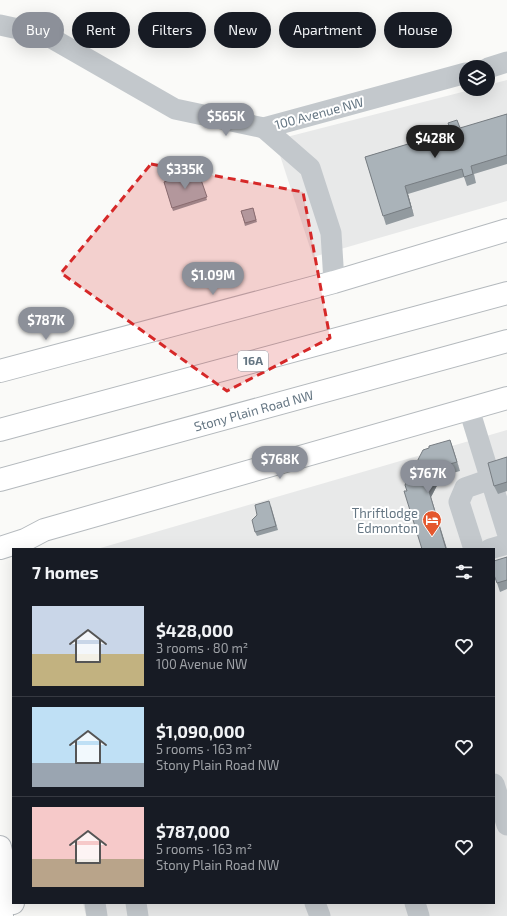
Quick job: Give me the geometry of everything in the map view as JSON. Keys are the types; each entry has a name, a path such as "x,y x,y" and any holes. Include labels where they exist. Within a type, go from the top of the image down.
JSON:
{"main road":[{"path":"0,371 334,282 507,230"},
{"name":"16A","path":"0,430 507,293"},
{"name":"Stony Plain Road NW","path":"0,480 507,341"},
{"path":"0,548 25,540 44,530 507,398"},
{"path":"0,847 7,888 12,904"},
{"path":"12,904 16,916"},
{"path":"0,909 2,916"}],"street":[{"name":"100 Avenue NW","path":"0,25 46,35 175,109 264,128 459,76"},
{"path":"495,66 507,62"},
{"path":"264,128 310,168 331,233 334,282"},
{"path":"469,409 507,532"},
{"path":"474,548 459,502 465,488 491,478"},
{"path":"493,548 507,544"},
{"path":"495,787 507,825"},
{"path":"95,904 97,916"},
{"path":"136,904 138,916"},
{"path":"315,904 320,916"},
{"path":"415,904 419,916"}],"highlighted area":[{"path":"151,164 303,192 330,338 227,391 61,273"}],"shaded area":[{"path":"507,80 507,201 313,257 275,140 459,93 459,96 495,96 495,83"},
{"path":"507,430 507,916 86,916 83,904 495,904 495,548 100,548"}],"building":[{"path":"507,114 507,155 471,166 473,174 464,177 462,169 405,186 411,207 383,216 365,157 451,131 448,123 457,120 460,128"},
{"path":"198,171 207,197 172,208 164,182"},
{"path":"253,208 256,220 245,223 241,211"},
{"path":"450,440 457,462 439,467 428,488 446,548 422,548 404,491 407,491 405,485 423,450 429,448 429,446"},
{"path":"507,457 507,482 494,486 488,463"},
{"path":"269,501 276,526 255,532 252,520 257,515 255,505"},
{"path":"507,557 507,580 497,583 495,578 495,561"}],"place":[{"name":"Thriftlodge Edmonton","path":"432,537"}]}
